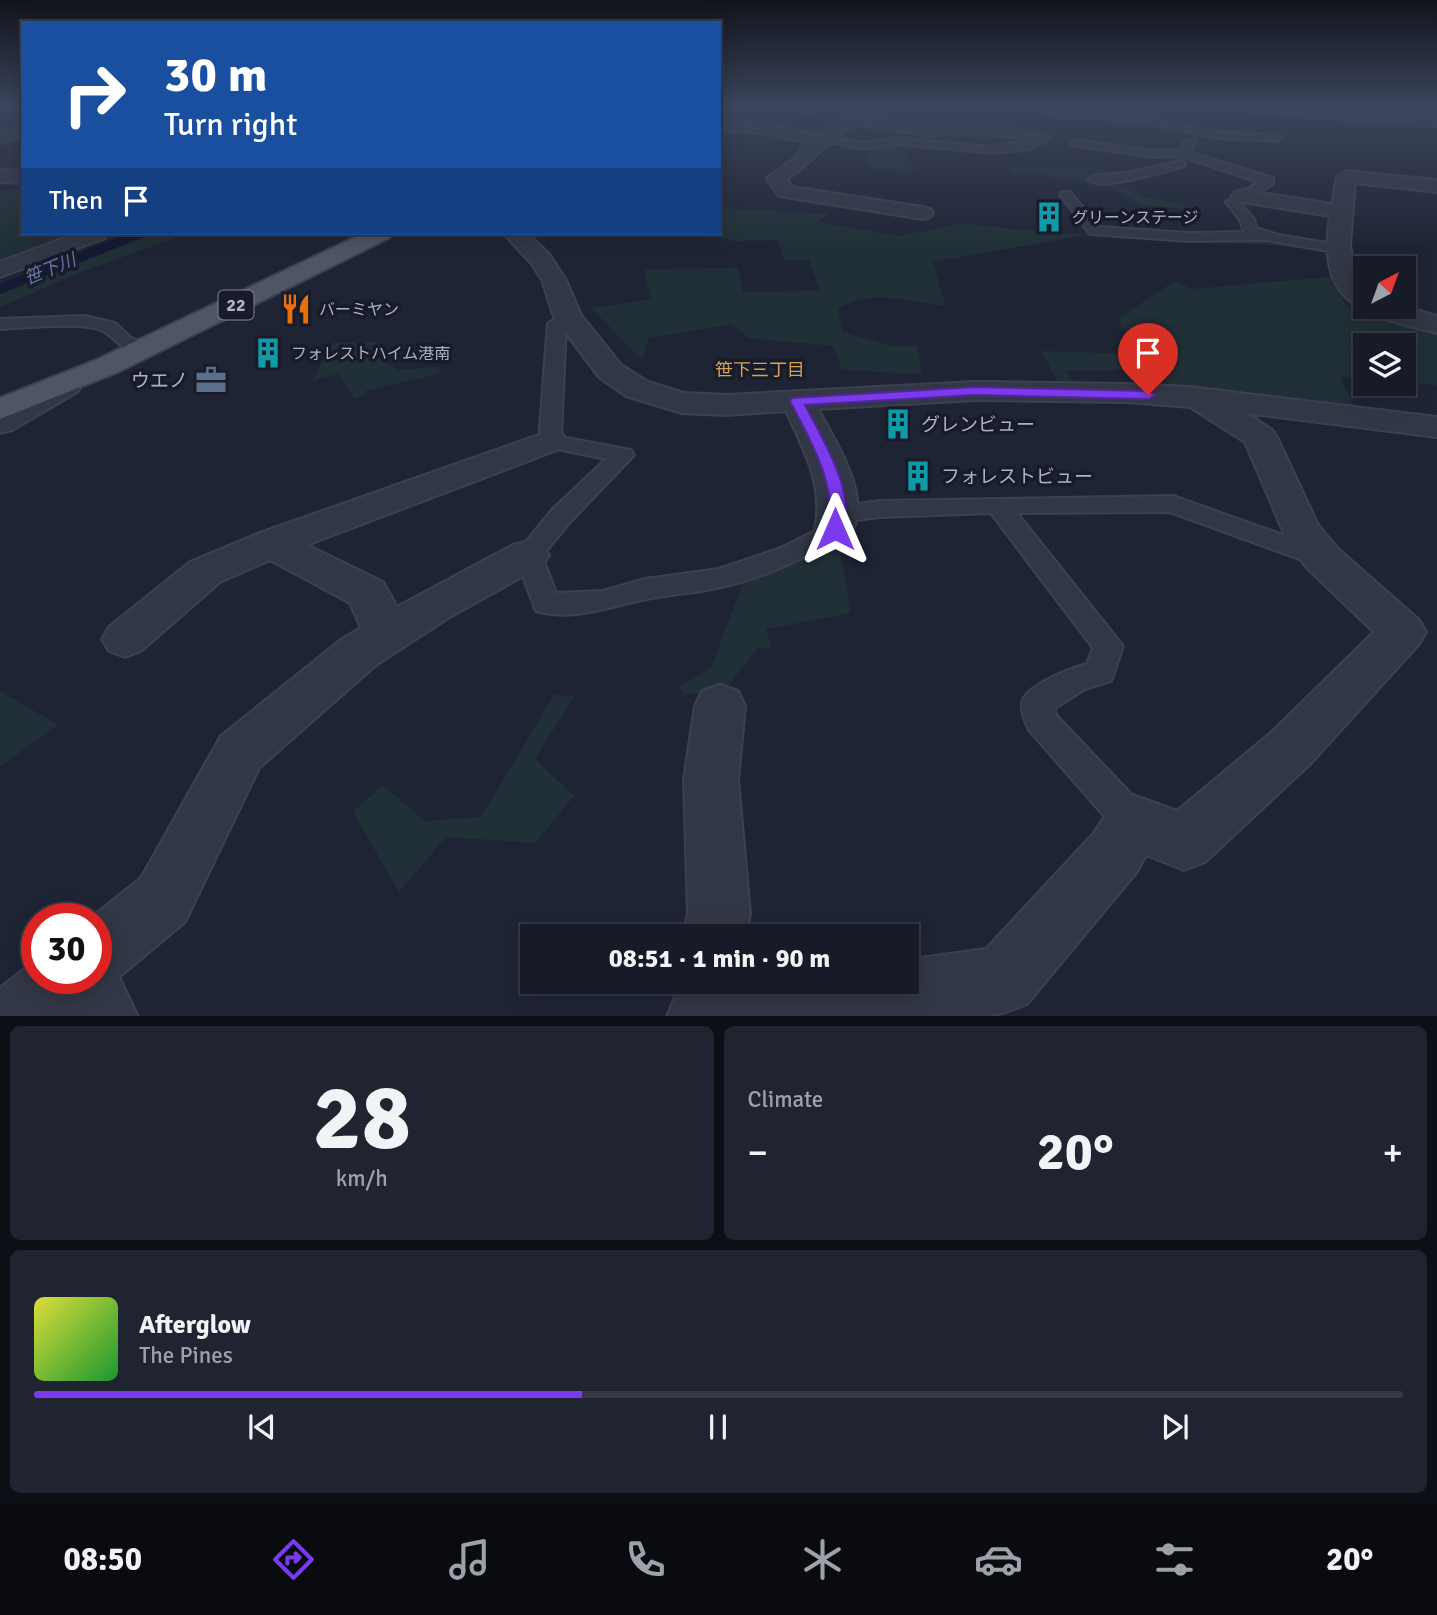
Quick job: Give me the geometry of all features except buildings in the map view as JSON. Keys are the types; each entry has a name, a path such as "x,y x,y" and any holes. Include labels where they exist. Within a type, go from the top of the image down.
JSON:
{"main road":[{"name":"22","path":"0,409 143,349 377,235"}],"street":[{"path":"806,153 802,161 776,178 786,192 923,213"},
{"path":"1353,292 1344,280 1337,238 1346,177 1437,186"},
{"path":"1242,196 1341,212"},
{"path":"0,270 92,235"},
{"path":"516,235 541,259 554,281 568,317 610,371 637,389 682,404 726,405 975,391 1127,393 1437,427"},
{"path":"1416,319 1437,325"},
{"path":"0,423 90,373"},
{"path":"766,1016 770,1013 1003,980 1115,853 1133,822 1184,842 1292,747 1404,632 1322,558 1300,529 1260,437 1200,399"},
{"path":"797,401 827,461 838,522"},
{"path":"125,639 205,572 271,544 550,441"},
{"path":"271,544 368,593 387,636"},
{"path":"112,941 163,900 240,752 359,652 528,555"},
{"path":"717,924 719,914 711,779 720,706"},
{"path":"20,1016 47,994"},
{"path":"90,994 103,1016"},
{"path":"722,994 743,1016"}],"lane":[{"path":"1093,156 1098,153"},
{"path":"1153,153 1179,153"},
{"path":"1183,153 1269,181 1232,202 1247,219 1250,231 1339,249"},
{"path":"1094,180 1126,177 1198,158"},
{"path":"1066,195 1095,231 1189,237 1265,236"},
{"path":"568,317 557,323 550,441 623,455 561,516 528,555 546,604 603,601 645,589 721,578 790,554 838,522 879,509 1173,504 1322,558"},
{"path":"0,324 85,321 109,327 125,342 143,349"},
{"path":"998,505 1108,646 1100,672 1074,680 1038,702 1040,720 1133,822"},
{"path":"689,1016 698,994"}],"shaded area":[{"path":"868,153 905,153 916,171 872,169 859,158 868,158"},
{"path":"1005,166 1078,169 1084,166 1118,173 1119,176 1084,179 1098,185 1114,183 1139,196 1182,204 1202,211 1142,205 1114,189 1039,174 1015,173"},
{"path":"21,188 21,235 67,235 0,259 0,191"},
{"path":"721,208 829,214 818,222 900,236 962,223 1056,234 1257,239 1315,248 1086,235 933,262 946,306 904,299 876,298 863,299 838,309 843,332 890,346 917,346 922,374 842,370 833,346 749,338 732,324 649,338 642,360 591,308 652,299 643,269 738,268 743,292 820,291 809,260 784,260 778,240 734,241 717,235 721,235"},
{"path":"149,235 183,235 89,269 0,307 0,294"},
{"path":"1330,277 1347,307 1353,309 1353,319 1390,319 1437,332 1437,385 1416,383 1416,333 1353,333 1353,378 1340,377 1354,407 1174,388 1156,370 1065,370 1078,387 1060,386 1041,351 1136,354 1119,322 1122,316 1175,281 1192,289"},
{"path":"377,342 372,355 399,370 438,367 441,373 365,391 366,394 355,399 338,374 313,380 332,343"},
{"path":"838,539 851,613 766,629 771,649 758,647 725,690 684,695 679,687 711,668 742,586"},
{"path":"0,691 58,725 0,766"},
{"path":"554,694 574,697 535,759 574,796 535,843 446,837 399,892 353,812 383,785 424,821 481,817"}],"water":[{"name":"笹下川","path":"124,235 149,235 0,294 0,284"}],"place":[{"name":"グリーンステージ","path":"1049,217"},
{"name":"バーミヤン","path":"296,309"},
{"name":"フォレストハイム港南","path":"268,353"},
{"name":"ウエノ","path":"211,380"},
{"name":"グレンビュー","path":"898,424"},
{"name":"フォレストビュー","path":"918,476"}],"district":[{"name":"笹下三丁目","path":"760,370"}],"route":[{"path":"835,529 840,514 831,473 797,401 975,391 1148,395"}]}
